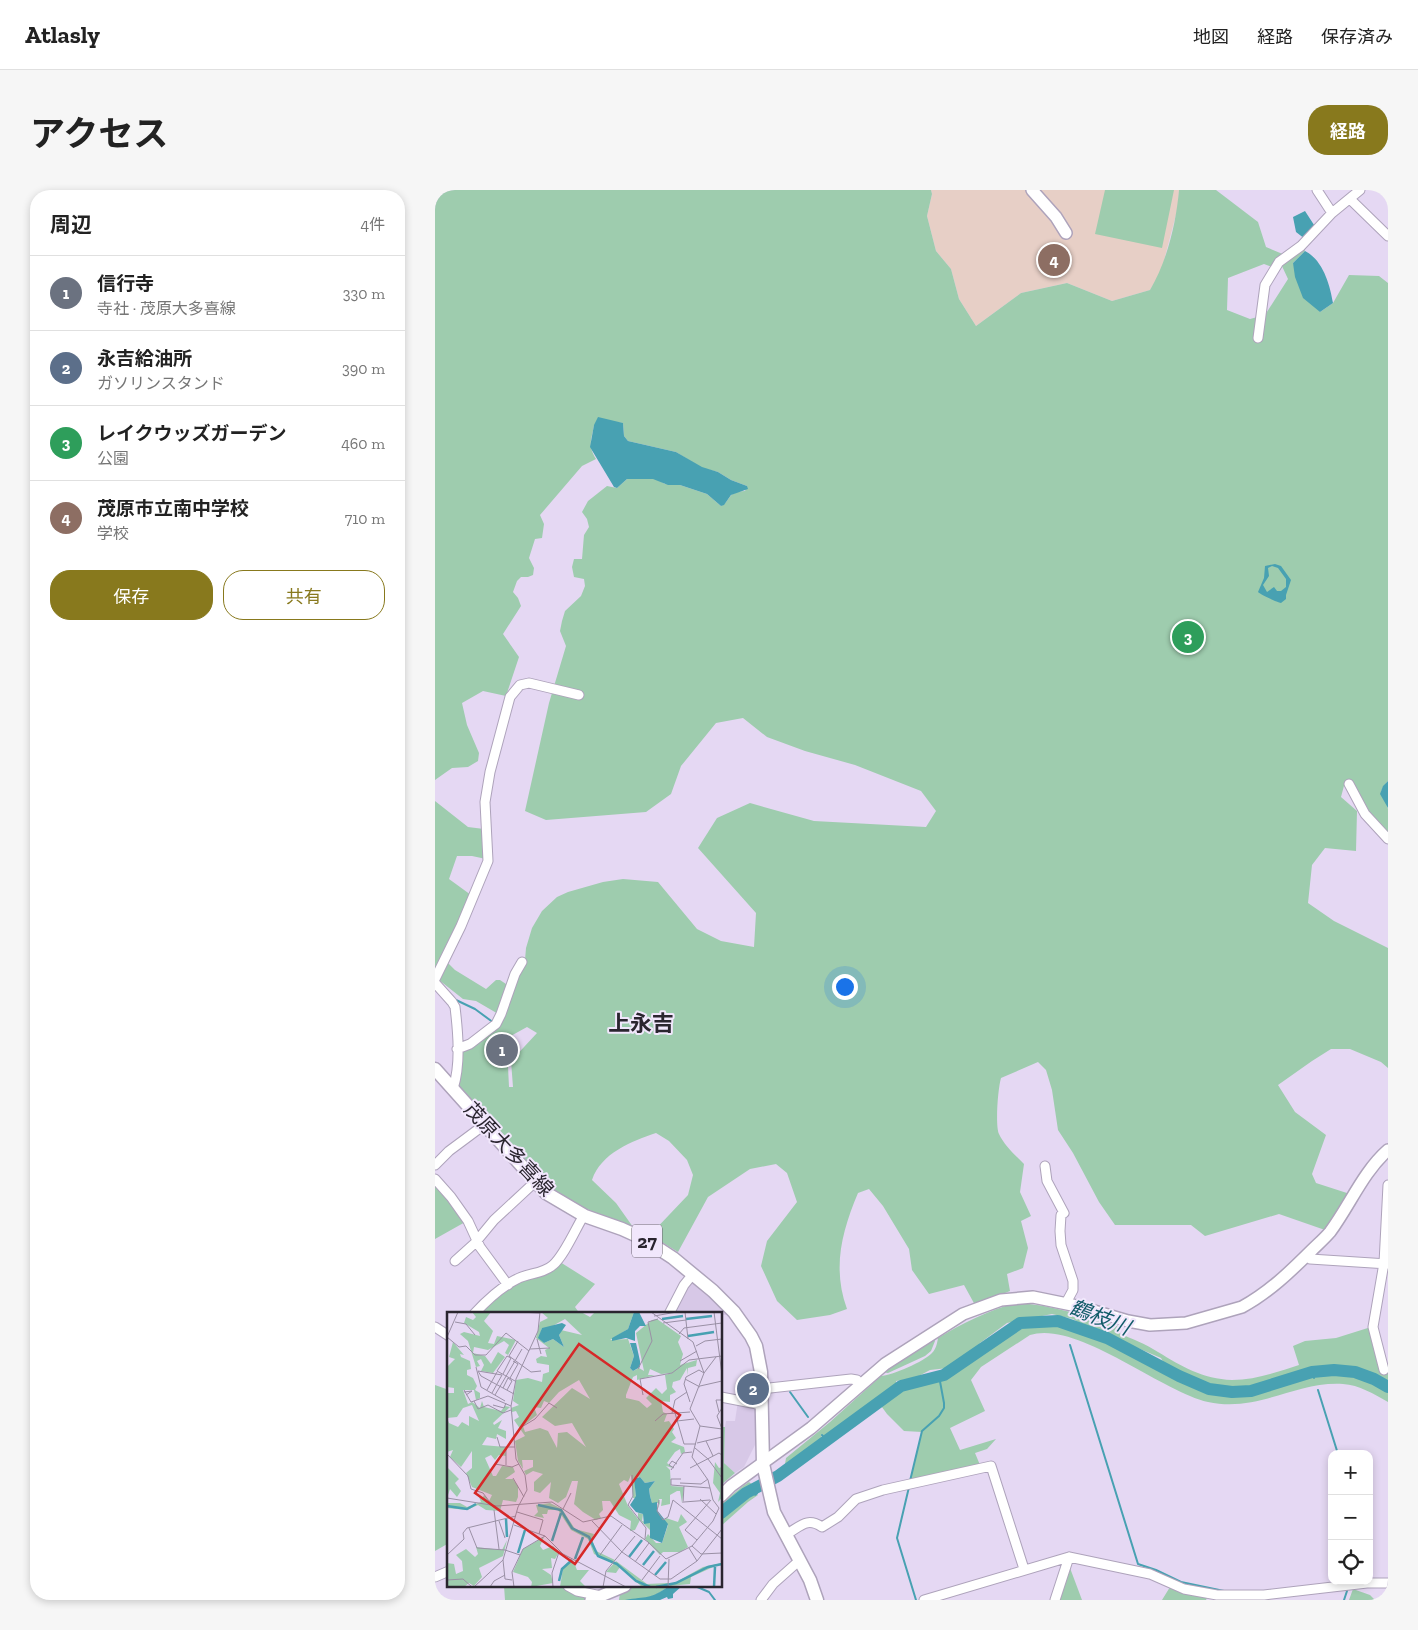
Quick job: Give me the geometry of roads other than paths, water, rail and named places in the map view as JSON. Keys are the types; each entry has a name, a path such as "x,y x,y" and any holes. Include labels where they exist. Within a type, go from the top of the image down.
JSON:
{"main road":[{"path":"1032,190 1057,217 1066,233"},
{"name":"茂原大多喜線","path":"435,1069 546,1193 584,1215 644,1239 673,1258 726,1303 751,1336 760,1359 764,1468 774,1512 800,1560 817,1600"},
{"path":"723,1494 731,1486 764,1468 885,1364 963,1314 1001,1300 1033,1297 1066,1303 1128,1321 1150,1325 1186,1322 1250,1302 1275,1284 1329,1233 1361,1183 1387,1152"},
{"path":"596,1598 620,1588"}],"street":[{"path":"1317,190 1332,213"},
{"path":"1258,338 1265,285 1271,273 1279,262 1301,246 1332,213 1360,190"},
{"path":"1350,199 1388,236"},
{"path":"435,979 461,926 488,861 485,802 510,697 520,685 529,683 579,695"},
{"path":"1349,784 1365,814 1388,839"},
{"path":"457,1049 470,1044 495,1024 501,1014 515,974 522,962"},
{"path":"435,983 455,1007 457,1049 456,1078 453,1089"},
{"path":"435,1165 484,1125"},
{"path":"1045,1166 1047,1181 1064,1213 1061,1215 1061,1245 1073,1281 1073,1290 1066,1303"},
{"path":"435,1179 468,1221 480,1247 508,1285"},
{"path":"455,1261 494,1220 535,1182"},
{"path":"1384,1370 1373,1327 1386,1263 1388,1185"},
{"path":"476,1312 517,1279 552,1266 559,1258 584,1215"},
{"path":"1306,1256 1310,1259 1386,1263"},
{"path":"670,1312 684,1284 693,1274"},
{"path":"435,1327 447,1335"},
{"path":"761,1389 851,1379 857,1380 861,1384"},
{"path":"723,1397 763,1405"},
{"path":"787,1534 804,1523 815,1523 822,1528 838,1518 856,1499 883,1490 991,1466 1024,1569"},
{"path":"1055,1600 1069,1557"},
{"path":"924,1600 1069,1557 1150,1574 1184,1589 1232,1598 1367,1583 1388,1583"},
{"path":"761,1600 773,1584 800,1560"},
{"path":"435,1577 447,1571"},
{"path":"572,1588 596,1598"}],"water":[{"path":"1305,211 1316,228 1305,239 1296,232 1293,217"},
{"path":"1305,251 1317,260 1325,274 1330,289 1333,303 1320,312 1303,298 1295,277 1293,263"},
{"path":"598,417 623,423 624,436 628,441 676,452 702,467 718,472 731,480 747,486 748,489 731,495 724,505 721,506 707,494 680,485 668,485 653,479 627,479 617,488 614,487 590,447 594,425"},
{"path":"1275,564 1281,566 1291,580 1286,599 1281,603 1258,592 1264,578 1265,566","holes":["1272,566 1278,568 1286,579 1286,587 1281,591 1277,591 1274,587 1267,592 1263,585 1269,576 1268,568"]},
{"path":"1388,781 1388,808 1380,794 1383,786"},
{"path":"753,1485 757,1489 758,1494 755,1496 750,1494 738,1500 727,1509 723,1516 723,1509"},
{"path":"666,1588 680,1588 673,1594 673,1598 625,1600 652,1596"}],"waterway":[{"path":"456,1000 475,1009 494,1023"},
{"name":"鶴枝川","path":"723,1511 746,1493 778,1476 901,1386 944,1375 1020,1323 1058,1321 1107,1338 1179,1376 1209,1389 1232,1392 1251,1391 1312,1372 1334,1370 1355,1372 1388,1387"},
{"path":"1070,1345 1138,1564 1181,1582 1224,1591"},
{"name":"鶴枝川","path":"1312,1372 1314,1378"},
{"path":"910,1481 922,1431 939,1416 944,1408 939,1376"},
{"path":"1318,1390 1337,1450"},
{"path":"790,1392 808,1417"},
{"name":"鶴枝川","path":"822,1435 827,1441"},
{"path":"909,1487 897,1538 916,1600"},
{"path":"700,1588 709,1592 715,1600"},
{"path":"1344,1600 1347,1591"}],"place":[{"name":"茂原市立南中学校","path":"1054,260"},
{"name":"レイクウッズガーデン","path":"1188,637"},
{"name":"信行寺","path":"502,1050"},
{"name":"永吉給油所","path":"753,1389"}],"district":[{"name":"上永吉","path":"641,1023"}]}
